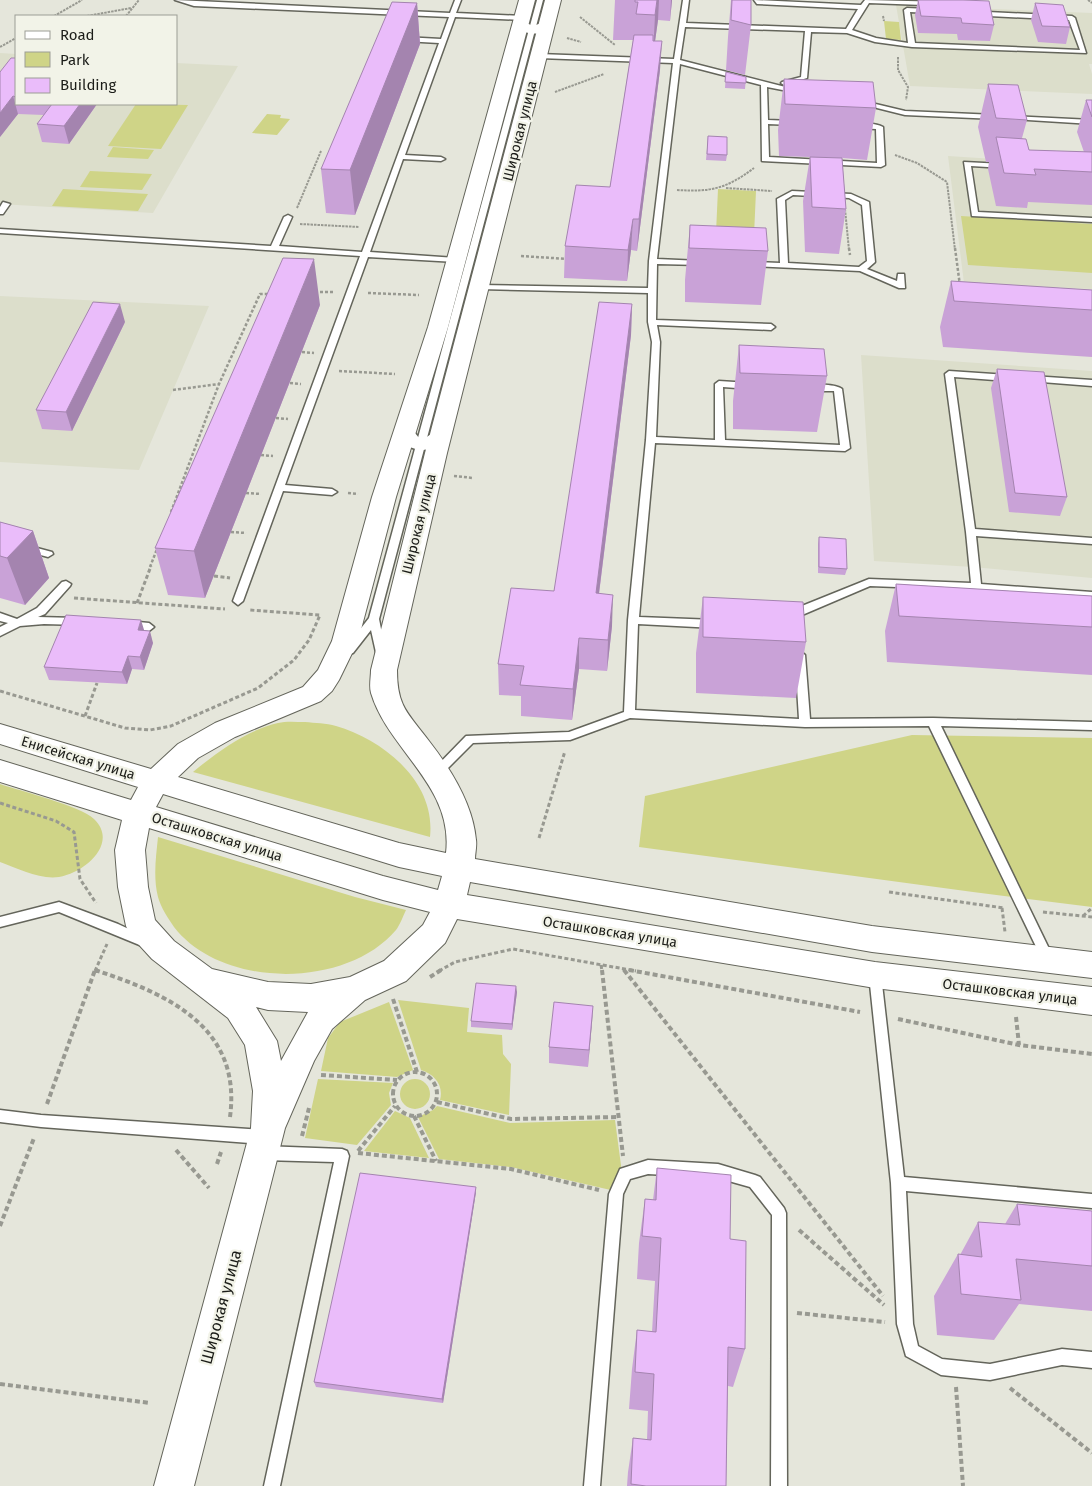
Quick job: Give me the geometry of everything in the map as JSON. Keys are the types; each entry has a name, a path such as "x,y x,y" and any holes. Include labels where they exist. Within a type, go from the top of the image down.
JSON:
{"main road":[{"name":"Широкая улица","path":"354,990 395,971 434,934 449,905 459,868 462,840 453,805 420,748 394,717 384,691 384,670 422,437 456,260 491,187 539,56 530,24 527,0"},
{"name":"Широкая улица","path":"190,972 163,950 141,926 133,887 130,850 138,813 156,782 188,751 224,730 312,694 323,684 330,673 345,641 384,497 422,437 480,287 491,187 530,24 553,0"},
{"name":"Енисейская улица","path":"0,734 156,782"},
{"path":"0,770 138,813"},
{"path":"156,782 399,855 459,868 872,939 1092,965"},
{"name":"Осташковская улица","path":"138,813 383,888 449,905 875,975 1092,1001"},
{"path":"190,972 228,987 268,996 311,998 354,990"},
{"path":"190,972 239,1008 261,1042 270,1091 265,1139"},
{"path":"265,1139 301,1053 321,1020 354,990"},
{"name":"Широкая улица","path":"174,1486 265,1139"}],"lane":[{"path":"180,0 194,4 452,15 530,24"},
{"path":"311,9 315,0"},
{"path":"238,601 458,0"},
{"name":"Широкая улица","path":"530,24 540,0"},
{"path":"629,714 633,620 651,440 656,342 652,322 652,261 686,0"},
{"path":"757,0 757,2 862,7"},
{"path":"848,31 868,0 950,4 956,0"},
{"path":"682,25 848,31 874,40 912,46 1084,52 1072,18 907,10 912,46"},
{"path":"772,86 804,78 808,30"},
{"path":"402,38 443,41"},
{"path":"539,56 677,61 772,86 810,93"},
{"path":"764,84 765,159 882,165 879,127 847,126"},
{"path":"857,102 905,113 1092,122"},
{"path":"764,122 802,124"},
{"path":"400,157 441,159"},
{"path":"1015,167 968,164 975,214 1092,220"},
{"name":"Широкая улица","path":"330,673 374,619 491,187"},
{"path":"784,265 781,198 792,193 851,196 866,204 871,262 861,269"},
{"path":"0,212 6,204"},
{"path":"274,248 286,220"},
{"path":"0,231 456,260"},
{"path":"652,261 709,263"},
{"path":"746,264 861,269 902,286 901,276"},
{"path":"480,287 652,291"},
{"path":"652,322 771,326"},
{"path":"976,587 971,532 950,374 1092,383"},
{"path":"720,442 719,384 759,386"},
{"path":"651,440 846,448 838,389 798,388"},
{"path":"279,488 332,492"},
{"path":"971,532 1092,541"},
{"path":"0,540 48,554"},
{"path":"782,619 798,616 869,582 976,587 1092,596"},
{"path":"0,632 41,611 66,584"},
{"path":"0,617 18,622 44,620 92,623"},
{"path":"374,619 384,670"},
{"path":"633,620 729,625"},
{"path":"120,625 149,627"},
{"path":"799,639 805,723"},
{"path":"436,773 470,740 570,736 629,714 805,723 933,722 1092,726"},
{"path":"933,722 1049,961"},
{"path":"0,922 59,907 114,928 163,950"},
{"path":"875,975 898,1183 905,1324 911,1351 941,1366 990,1372 1062,1358 1092,1360"},
{"path":"0,1116 41,1121 227,1133 265,1139 342,1156 272,1486"},
{"path":"592,1486 616,1194 625,1174 648,1167 718,1172 755,1182 779,1213 779,1486"},
{"path":"898,1183 1092,1200"}],"path":[{"path":"56,15 82,0"},
{"path":"127,15 138,0"},
{"path":"1088,0 1092,3"},
{"path":"92,15 131,8"},
{"path":"874,40 872,23 883,16 884,21"},
{"path":"580,17 622,50"},
{"path":"0,47 15,39"},
{"path":"898,44 898,70 908,87 906,94"},
{"path":"555,92 642,59"},
{"path":"880,150 917,163 947,182 961,294"},
{"path":"286,220 295,212 321,151"},
{"path":"661,189 712,192 734,183 765,159"},
{"path":"722,187 792,193"},
{"path":"841,214 846,214"},
{"path":"286,220 374,228"},
{"path":"843,241 849,242"},
{"path":"521,256 568,259"},
{"path":"314,292 420,295"},
{"path":"168,521 219,384 260,294 277,293"},
{"path":"322,370 395,374"},
{"path":"173,390 219,384"},
{"path":"454,476 473,478"},
{"path":"137,603 158,548"},
{"path":"54,597 226,608"},
{"path":"0,691 125,728 150,730 171,726 258,688 294,660 309,640 320,615 245,610"},
{"path":"85,716 97,683"},
{"path":"538,838 570,736"},
{"path":"0,803 56,821 74,832 80,879 114,928 95,970 41,1121 0,1226"},
{"path":"889,892 1002,907"},
{"path":"1083,916 1092,908"},
{"path":"424,980 455,962 512,949 880,1015 1019,1045 1092,1054"},
{"path":"601,965 625,1174"},
{"path":"623,969 905,1324"},
{"path":"95,970 130,981 178,1007 208,1029 226,1058 233,1096 227,1133 217,1164"},
{"path":"384,1002 401,994"},
{"path":"393,998 417,1072"},
{"path":"317,1075 398,1080 408,1074 417,1072 426,1074 433,1079 437,1086 439,1094 437,1102 423,1114 414,1116 405,1114 395,1106 392,1094 398,1080"},
{"path":"437,1102 511,1119 618,1117"},
{"path":"301,1142 310,1104"},
{"path":"357,1153 395,1106"},
{"path":"414,1116 436,1161"},
{"path":"158,1129 209,1188"},
{"path":"342,1156 357,1153 511,1169 616,1194"},
{"path":"779,1213 905,1324"},
{"path":"779,1311 905,1324"},
{"path":"954,1368 963,1486"},
{"path":"990,1372 1092,1453"},
{"path":"0,1384 150,1402"}],"shaded area":[{"path":"896,5 1092,13 1092,64 1089,64 1092,74 1092,94 910,86"},
{"path":"0,53 15,54 15,105 178,105 178,63 238,66 153,213 0,204"},
{"path":"948,156 1092,165 1092,289 964,283"},
{"path":"0,296 209,306 139,470 0,462"},
{"path":"861,355 1092,371 1092,578 973,567 874,561"}],"green space":[{"path":"884,21 899,22 901,40 886,39"},
{"path":"135,105 188,105 161,149 108,146"},
{"path":"267,114 281,115 280,118 290,119 277,135 252,133"},
{"path":"113,147 154,150 148,159 107,157"},
{"path":"90,171 152,174 142,190 80,187"},
{"path":"63,189 148,194 138,211 52,206"},
{"path":"718,189 756,191 754,235 716,233"},
{"path":"961,216 1092,224 1092,273 968,265"},
{"path":"281,722 332,725 354,733 372,742 403,766 416,781 425,798 430,817 430,837 193,772 222,750 266,726"},
{"path":"912,735 1092,738 1092,907 639,847 645,796"},
{"path":"0,784 64,804 94,819 101,828 103,838 96,856 79,870 59,877 36,875 0,862"},
{"path":"158,837 355,897 406,910 396,930 374,949 347,963 316,971 284,974 252,971 222,962 195,947 174,927 158,897 155,867"},
{"path":"398,1000 469,1008 467,1032 502,1035 503,1054 511,1064 509,1115 440,1100 441,1090 437,1081 430,1074 421,1070"},
{"path":"389,1002 413,1070 397,1077 321,1071 328,1038 340,1022"},
{"path":"318,1079 393,1083 389,1093 391,1105 357,1145 305,1138"},
{"path":"415,1079 426,1083 430,1094 426,1105 415,1109 404,1105 400,1094 404,1083"},
{"path":"437,1106 510,1123 615,1120 622,1173 615,1191 511,1167 439,1159 418,1117"},
{"path":"395,1111 410,1118 429,1158 364,1151"}],"building":[{"path":"635,0 657,0 655,15 636,14 638,2 635,2"},
{"path":"732,0 751,0 751,25 731,20"},
{"path":"918,0 989,1 994,25 962,23 961,18 921,16"},
{"path":"392,2 417,3 350,170 321,169"},
{"path":"1035,3 1063,5 1070,27 1042,26"},
{"path":"634,35 653,35 653,41 662,41 639,219 633,219 628,250 565,246 576,185 610,187"},
{"path":"11,58 15,58 15,97 13,96 0,113 0,72"},
{"path":"726,72 746,77 746,83 725,82"},
{"path":"784,79 873,82 876,108 785,104"},
{"path":"988,84 1018,85 1027,120 996,118"},
{"path":"1086,100 1092,100 1092,117"},
{"path":"51,105 79,105 64,126 37,124"},
{"path":"708,136 727,137 727,155 707,154"},
{"path":"996,137 1026,139 1029,150 1092,152 1092,172 1034,169 1036,175 1004,173"},
{"path":"810,157 842,158 846,209 812,207"},
{"path":"690,225 766,228 768,251 689,248"},
{"path":"283,258 314,259 194,551 155,548"},
{"path":"951,281 1092,290 1092,310 954,301"},
{"path":"93,302 120,304 66,412 36,410"},
{"path":"599,302 632,304 596,593 613,595 608,640 579,638 573,689 520,685 524,666 498,664 511,588 554,591"},
{"path":"739,345 824,349 827,376 740,373"},
{"path":"997,369 1044,372 1067,497 1015,493"},
{"path":"0,522 33,531 7,558 0,556"},
{"path":"819,537 846,539 847,569 819,567"},
{"path":"896,584 1092,596 1092,627 899,616"},
{"path":"703,597 803,602 806,642 703,637"},
{"path":"66,615 141,620 138,630 150,631 140,657 128,656 122,672 44,667"},
{"path":"476,983 516,986 512,1024 471,1021"},
{"path":"554,1002 593,1006 589,1050 549,1047"},
{"path":"657,1168 731,1175 730,1239 746,1241 745,1349 728,1347 726,1486 646,1486 631,1484 633,1438 651,1440 654,1374 635,1372 637,1330 656,1332 661,1238 642,1236 645,1199 656,1200"},
{"path":"360,1173 476,1187 442,1399 314,1382"},
{"path":"1017,1204 1092,1211 1092,1266 1016,1259 1021,1300 961,1294 958,1254 982,1257 978,1222 1020,1225"}]}
